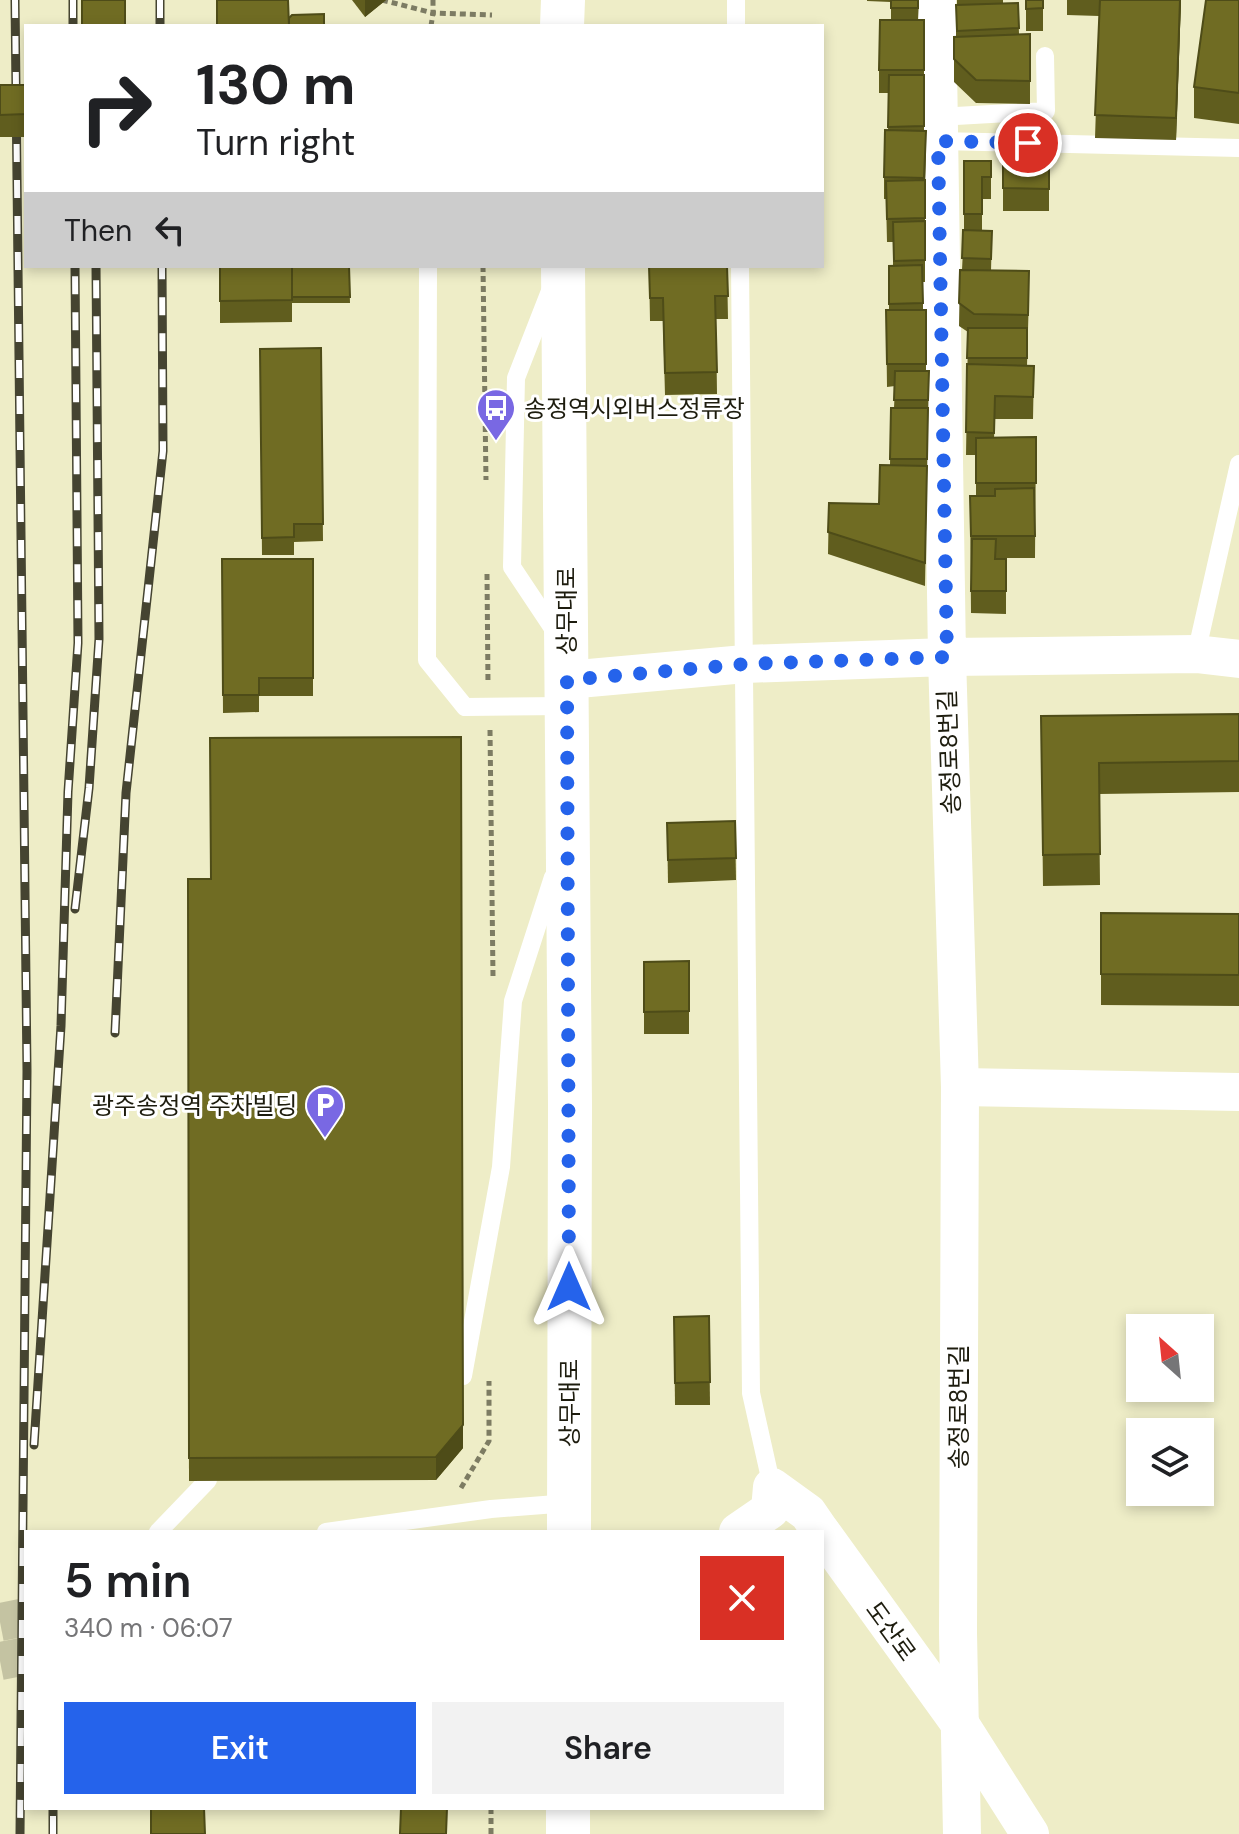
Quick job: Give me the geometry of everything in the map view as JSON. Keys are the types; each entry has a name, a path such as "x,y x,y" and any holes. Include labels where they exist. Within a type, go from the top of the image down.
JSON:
{"main road":[{"path":"562,24 563,0"},
{"name":"상무대로","path":"562,268 568,833 569,1517"},
{"path":"568,1810 568,1834"}],"street":[{"name":"송정로8번길","path":"937,0 947,657 960,1087 958,1633 962,1727"},
{"name":"송정로8번길","path":"947,657 1196,654 1239,659"},
{"path":"566,679 745,664 947,657"},
{"path":"960,1087 1239,1092"},
{"path":"741,1530 770,1510 772,1487"},
{"name":"도산로","path":"772,1487 808,1513 820,1530"},
{"name":"도산로","path":"824,1536 962,1727 1030,1834"},
{"path":"962,1727 962,1834"}],"lane":[{"path":"736,0 736,24"},
{"path":"938,129 1046,111 1045,56"},
{"path":"938,129 1239,148"},
{"path":"428,268 427,660 465,707 488,707 566,679"},
{"path":"740,268 751,1393 772,1487"},
{"path":"1196,654 1239,464"},
{"path":"463,1376 501,1167 513,1001 568,833"},
{"path":"160,1530 208,1480"},
{"path":"340,1530 491,1509 569,1517"}],"path":[{"path":"382,0 433,13 492,15"},
{"path":"431,24 433,0"},
{"path":"488,707 493,780 493,967"},
{"path":"491,1810 491,1834"}],"building":[{"path":"82,0 125,0 125,24 82,24"},
{"path":"217,0 288,0 289,24 217,24"},
{"path":"891,0 918,0 918,8 891,8"},
{"path":"1026,0 1043,0 1043,8 1026,9"},
{"path":"1100,0 1180,0 1176,118 1095,115"},
{"path":"1206,0 1239,0 1239,93 1194,87"},
{"path":"1018,3 1019,28 957,31 956,5"},
{"path":"324,14 324,24 289,24 292,15"},
{"path":"880,20 924,20 924,70 879,70"},
{"path":"1030,34 1030,81 976,80 954,59 954,37"},
{"path":"889,75 924,75 924,126 888,127"},
{"path":"0,85 24,85 24,114 0,115"},
{"path":"885,130 926,131 924,178 884,177"},
{"path":"1003,153 1049,153 1049,189 1003,188"},
{"path":"964,161 991,161 991,177 982,177 982,214 964,214"},
{"path":"925,180 925,218 887,219 886,181"},
{"path":"925,221 925,260 894,261 893,222"},
{"path":"963,230 992,231 991,259 962,258"},
{"path":"922,265 923,303 889,304 889,266"},
{"path":"220,268 292,268 292,300 220,301"},
{"path":"292,268 349,268 350,297 292,297"},
{"path":"649,268 727,268 728,296 715,296 717,372 665,373 663,298 650,298"},
{"path":"960,270 1029,271 1028,315 974,314 959,303"},
{"path":"886,310 926,310 926,364 887,364"},
{"path":"968,328 1027,328 1027,358 967,358"},
{"path":"321,348 323,524 294,524 294,537 262,538 260,349"},
{"path":"967,364 1034,366 1033,397 995,396 994,433 966,432"},
{"path":"895,371 929,371 928,400 894,400"},
{"path":"891,408 928,408 927,459 890,459"},
{"path":"1036,437 1036,483 976,483 976,438"},
{"path":"880,465 927,466 925,563 828,532 829,503 879,504"},
{"path":"1034,488 1035,536 971,536 970,496 995,496 995,489"},
{"path":"972,539 996,539 995,559 1006,559 1006,591 971,591"},
{"path":"222,559 313,559 313,678 259,678 259,695 223,695"},
{"path":"1239,714 1239,761 1099,763 1100,854 1043,855 1041,716"},
{"name":"광주송정역 주차빌딩","path":"461,737 463,1425 436,1457 189,1458 188,879 211,879 210,738"},
{"path":"735,821 736,858 668,860 667,823"},
{"path":"1101,913 1239,914 1239,975 1101,974"},
{"path":"689,961 689,1011 644,1012 644,962"},
{"path":"709,1316 710,1382 675,1383 674,1317"},
{"path":"151,1810 204,1810 205,1834 151,1834"},
{"path":"401,1810 447,1810 446,1834 400,1834"}],"tunnel":[{"path":"0,1622 24,1617"},
{"path":"0,1661 24,1656"}],"railway":[{"path":"15,0 27,1071 20,1834"},
{"path":"73,0 73,24"},
{"path":"160,0 160,24"},
{"path":"34,1445 61,1026 68,792 78,643 75,268"},
{"path":"75,909 89,788 99,639 96,268"},
{"path":"115,1033 126,793 163,451 162,268"},
{"path":"53,1810 53,1834"}],"place":[{"name":"송정역시외버스정류장","path":"496,442"},
{"name":"광주송정역 주차빌딩","path":"325,1139"}],"route":[{"path":"569,1287 567,680 745,664 947,657 938,141 1028,143"}]}
